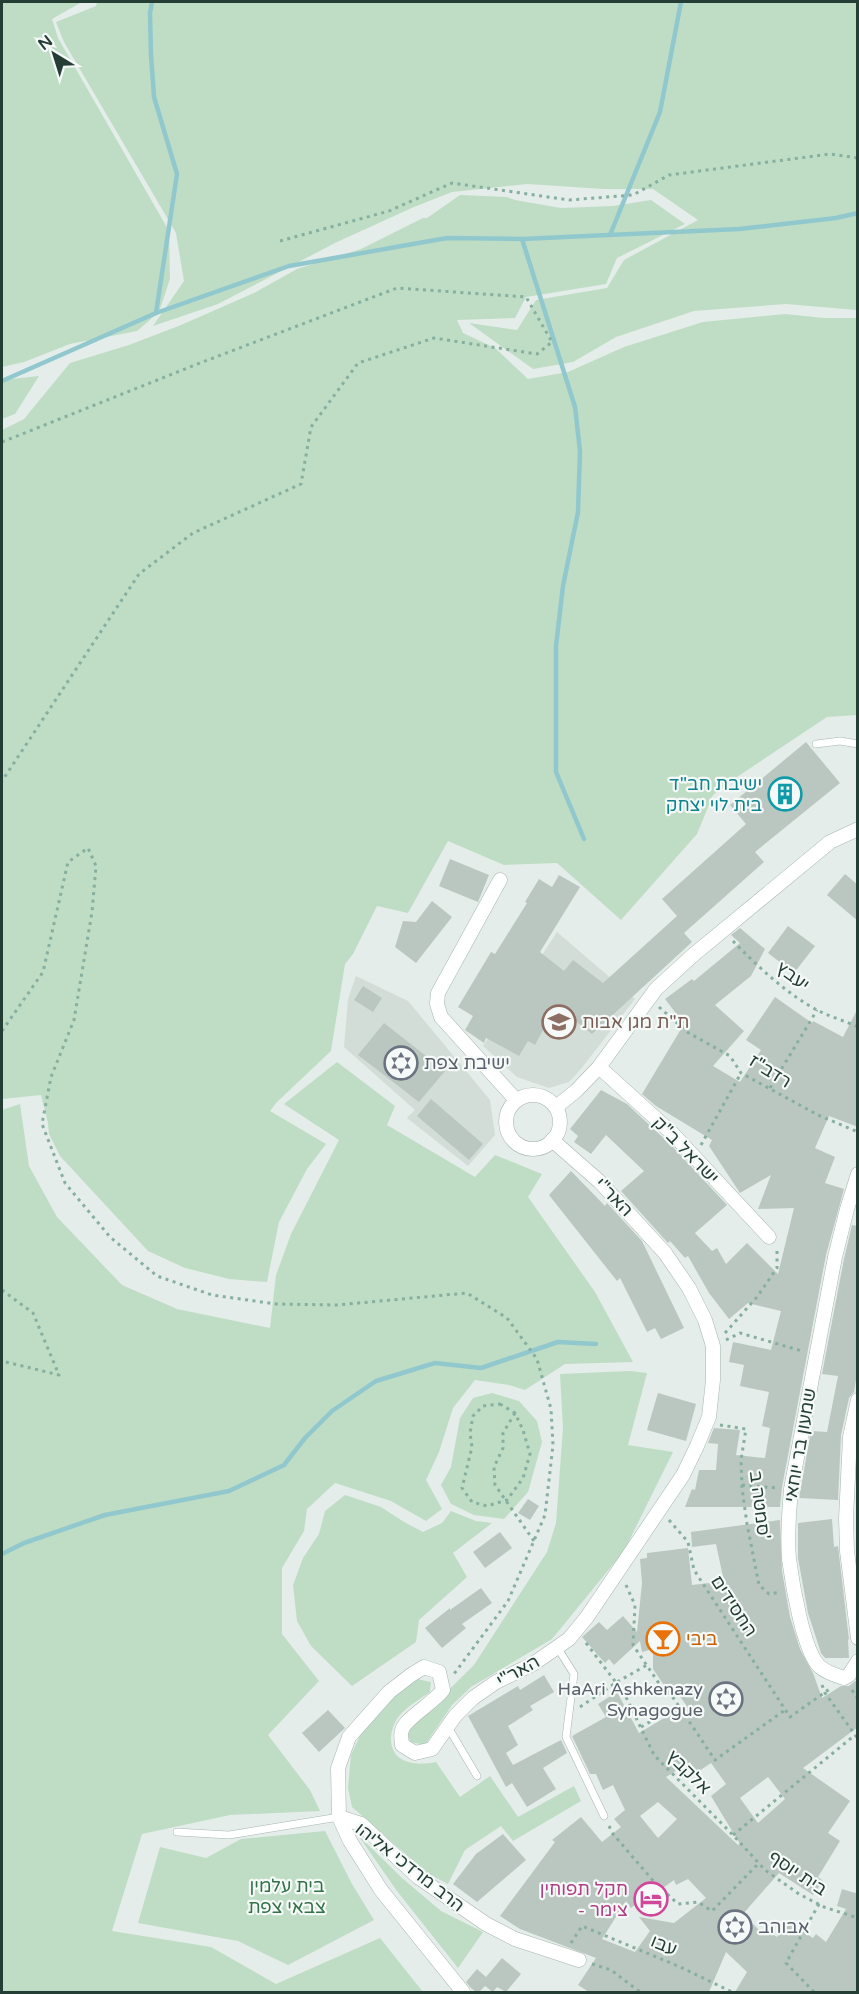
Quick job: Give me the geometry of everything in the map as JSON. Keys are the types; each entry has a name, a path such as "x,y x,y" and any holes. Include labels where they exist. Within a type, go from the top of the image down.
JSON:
{"street":[{"path":"556,1107 576,1091 599,1067 656,989 692,956 830,842 858,829"},
{"path":"500,880 438,993 437,1004 441,1017 516,1100"},
{"name":"ישראל ב\"ק","path":"599,1067 656,1118 770,1237"},
{"path":"532,1094 550,1100 556,1107 560,1123 558,1132 545,1146 532,1149 523,1147 509,1135 506,1116 516,1100 532,1094"},
{"name":"האר\"י","path":"443,1690 423,1710 408,1719 402,1730 402,1745 415,1753 432,1749 455,1716 473,1698 496,1682 533,1664 577,1631 683,1475 709,1417 713,1380 713,1346 705,1320 690,1288 665,1253 600,1182 552,1140"},
{"name":"שמעון בר יוחאי","path":"858,1174 835,1257 791,1489 788,1527 789,1558 794,1590 805,1639 813,1658 819,1666 844,1678 849,1675 858,1661"},
{"path":"858,1400 850,1437 846,1518 847,1551 858,1638"},
{"path":"443,1690 439,1672 424,1667 389,1692 349,1737 338,1768 339,1817 350,1841 381,1890 463,1992"},
{"name":"הרב מרדכי אליהו","path":"339,1817 361,1824 418,1877 486,1924 515,1940 579,1960"}],"lane":[{"path":"816,744 840,741 858,744"},
{"path":"557,1647 574,1674 566,1737 604,1816"},
{"path":"448,1727 477,1776"},
{"path":"177,1832 229,1835 339,1817"}],"path":[{"path":"280,241 389,211 452,183 569,200 633,195 669,175 830,154 858,158"},
{"path":"2,442 397,288 526,297 552,342 537,354 434,338 358,363 311,427 301,484 193,533 139,574 2,780"},
{"path":"2,1031 43,972 68,862 88,848 96,866 92,912 74,1020 51,1077 42,1124 65,1183 110,1237 157,1276 212,1295 276,1304 338,1305 467,1293 507,1318 537,1359 551,1409 553,1445 545,1515 508,1601 443,1690"},
{"name":"יעבץ","path":"723,931 760,969 817,1010 858,1027"},
{"name":"רדב\"ז","path":"649,998 687,1032 730,1056 741,1073 818,1115 858,1132"},
{"path":"770,1088 817,1010"},
{"path":"694,1157 741,1073"},
{"path":"713,1346 757,1297 777,1268 778,1250 770,1237"},
{"path":"2,1290 33,1313 59,1375 2,1361"},
{"path":"713,1346 740,1333 816,1356"},
{"path":"500,1404 515,1413 530,1454 523,1478 507,1500 487,1506 472,1502 462,1488 472,1447 470,1433 472,1416 483,1406 500,1404"},
{"path":"515,1413 503,1433 503,1448 494,1467 495,1485 534,1541"},
{"name":"סמטה ב'","path":"707,1423 746,1429 741,1460 742,1485 759,1585 769,1594 794,1590"},
{"path":"742,1485 791,1489"},
{"name":"החסידים","path":"660,1510 688,1542 694,1570 790,1717 825,1693 856,1737"},
{"path":"619,1570 635,1605 633,1645 716,1760 785,1710"},
{"name":"אלקבץ","path":"577,1631 617,1682 654,1755 733,1835"},
{"path":"569,1715 617,1682 647,1665"},
{"path":"641,1727 678,1705"},
{"path":"733,1835 856,1737"},
{"path":"604,1816 613,1834 655,1883 678,1904 699,1902 712,1911 759,1863"},
{"name":"בית יוסף","path":"733,1835 765,1870 799,1894 858,1918"},
{"path":"814,1992 786,1963 819,1904"},
{"name":"עבו","path":"563,1955 582,1926 678,1966 732,1992"},
{"path":"579,1960 611,1970 640,1992"}],"shaded area":[{"name":"ת\"ת מגן אבות","path":"557,932 635,999 569,1082 549,1088 517,1077 483,1046"},
{"path":"356,976 408,1001 490,1100 495,1135 468,1166 407,1118 415,1110 344,1047 348,999"}],"green space":[{"path":"2,2 82,2 52,19 58,38 169,231 170,279 159,312 137,331 70,344 24,362 2,367"},
{"path":"97,2 857,2 857,309 786,304 694,311 616,337 573,362 533,369 469,323 517,330 536,300 607,288 624,260 698,220 653,189 604,189 527,184 452,192 337,242 218,304 153,326 184,281 176,233 64,42 56,22 96,6"},
{"path":"460,195 507,197 561,208 613,206 651,200 685,224 617,258 606,284 526,297 515,318 457,320 463,333 495,348 528,379 568,372 624,347 703,322 785,314 824,318 857,318 857,715 827,717 713,795 697,834 621,920 557,863 504,865 448,841 408,913 377,906 353,954 345,964 331,1051 270,1111 326,1144 307,1169 279,1222 267,1282 229,1279 185,1268 148,1251 60,1156 49,1134 41,1095 2,1099 2,430 24,419 70,363 129,345 181,325 254,293 297,269 361,249 427,218"},
{"path":"39,376 15,414 2,419 2,380"},
{"path":"337,1062 395,1106 387,1125 475,1177 495,1155 542,1174 528,1197 595,1292 633,1362 565,1364 525,1390 475,1380 453,1408 439,1452 426,1480 442,1509 426,1521 391,1501 335,1483 307,1509 304,1531 282,1568 282,1634 319,1681 268,1735 310,1790 320,1811 230,1815 142,1834 112,1931 211,1947 276,1984 380,1938 423,1992 2,1992 2,1110 20,1104 29,1166 57,1217 122,1285 177,1309 270,1328 276,1275 291,1234 339,1140 284,1104"},
{"path":"630,1371 647,1373 628,1445 673,1452 624,1551 552,1639 471,1687 452,1705 425,1745 411,1742 407,1735 414,1724 474,1665 547,1552 556,1523 563,1428 560,1374"},
{"path":"492,1393 519,1401 537,1421 542,1442 528,1492 504,1519 474,1515 451,1504 441,1485 451,1467 460,1418 473,1398"},
{"path":"345,1495 381,1507 423,1532 442,1523 451,1511 476,1521 492,1523 453,1553 467,1577 419,1620 416,1642 352,1686 311,1646 297,1621 293,1585 303,1558 319,1534 325,1511"},
{"path":"417,1679 431,1682 430,1692 400,1715 393,1726 392,1745 394,1751 403,1760 424,1764 436,1762 460,1797 490,1776 518,1817 574,1786 581,1801 513,1841 501,1826 465,1850 448,1884 427,1873 352,1807 348,1788 351,1755 366,1723 393,1697"},
{"name":"בית עלמין צבאי צפת","path":"325,1831 352,1884 374,1920 288,1965 238,1941 138,1923 160,1847 206,1858 241,1839"},
{"path":"358,1835 402,1878 441,1911 483,1932 458,1968 397,1891"}],"building":[{"path":"806,742 840,783 755,852 764,862 684,933 692,942 592,1034 556,1006 535,1045 528,1041 519,1056 486,1038 484,1043 465,1030 473,1016 458,1007 491,952 495,954 539,879 552,887 559,875 580,887 540,952 564,971 573,960 603,983 677,916 662,899 746,824 730,805"},
{"path":"450,859 489,875 478,902 439,886"},
{"path":"845,874 858,885 858,921 827,895"},
{"path":"432,901 452,917 416,963 395,947 403,921 416,922"},
{"path":"788,926 815,946 794,973 768,953"},
{"path":"740,928 765,949 751,976 715,1005 744,1031 713,1066 740,1082 761,1050 746,1040 775,997 812,1023 813,1021 843,1037 858,1008 858,1127 829,1116 815,1148 835,1157 825,1183 844,1189 826,1255 780,1507 685,1507 692,1489 695,1490 699,1470 716,1470 718,1444 708,1443 714,1428 740,1430 736,1455 765,1458 770,1428 762,1426 769,1392 740,1386 744,1365 729,1362 733,1342 771,1350 781,1311 748,1303 729,1319 709,1293 688,1256 685,1258 670,1241 668,1243 621,1191 644,1171 606,1135 591,1154 574,1142 578,1136 570,1129 601,1090 627,1104 672,1146 727,1205 695,1233 712,1251 717,1248 726,1264 747,1243 778,1274 794,1208 758,1209 771,1175 740,1193 709,1146 712,1140 656,1106 642,1094 684,1024 665,999 692,979 694,981 740,943 731,935"},
{"path":"363,986 382,998 373,1012 354,1000"},
{"name":"ישיבת צפת","path":"384,1023 445,1071 419,1102 358,1055"},
{"path":"431,1099 483,1144 469,1160 417,1116"},
{"path":"571,1171 605,1206 607,1203 642,1241 684,1328 661,1339 655,1328 647,1332 620,1278 617,1281 549,1195"},
{"path":"852,1225 858,1226 858,1368 854,1392 849,1398 841,1435 838,1500 799,1498 811,1431 827,1432 838,1376 822,1374"},
{"path":"658,1393 696,1404 686,1441 647,1430"},
{"path":"528,1499 539,1506 530,1520 518,1513"},
{"path":"832,1519 834,1547 838,1546 849,1658 825,1658 821,1653 808,1613 798,1558 798,1523"},
{"path":"780,1520 782,1571 790,1617 800,1649 813,1673 822,1698 841,1686 849,1686 858,1679 858,1727 803,1768 850,1801 828,1833 840,1841 818,1877 823,1881 813,1895 779,1873 743,1914 764,1935 767,1931 777,1937 787,1921 813,1938 816,1934 826,1942 846,1909 837,1906 842,1889 855,1893 858,1890 858,1992 735,1992 747,1972 726,1952 709,1992 589,1992 578,1985 596,1958 520,1929 500,1916 555,1842 552,1840 581,1817 602,1842 621,1827 614,1819 625,1810 613,1785 603,1790 596,1774 590,1774 572,1736 606,1717 598,1704 617,1692 639,1733 686,1705 673,1686 666,1688 653,1669 653,1649 642,1652 640,1641 614,1665 609,1659 605,1663 582,1637 599,1622 607,1630 623,1616 637,1632 642,1583 640,1559 647,1558 647,1553 688,1548 692,1585 709,1583 723,1577 716,1544 692,1547 691,1532","holes":["690,1762 696,1773 711,1763 726,1784 711,1796 740,1844 738,1845 666,1777","768,1777 785,1799 758,1823 740,1798","658,1802 677,1819 658,1838 640,1816","688,1879 706,1898 674,1923 639,1917 650,1931 635,1952 602,1939 626,1901 631,1908 660,1884 663,1888 674,1880 676,1885"]},
{"path":"500,1532 512,1548 485,1568 473,1552"},
{"path":"481,1588 492,1603 462,1624 466,1628 442,1648 425,1628"},
{"path":"544,1675 554,1692 530,1706 533,1710 508,1726 518,1745 506,1753 513,1765 561,1740 567,1753 543,1768 556,1789 527,1807 512,1783 506,1787 468,1716 518,1686 520,1690"},
{"path":"328,1710 345,1728 319,1752 302,1733"},
{"path":"503,1834 526,1860 477,1902 453,1884 476,1854"},
{"path":"502,1958 521,1974 506,1992 497,1987 493,1992 485,1986 476,1992 466,1982 477,1969 486,1977"}],"waterway":[{"path":"152,2 150,13 154,97 177,174 156,313"},
{"path":"610,235 660,112 681,2"},
{"path":"2,381 156,313 289,266 447,238 522,239 739,229 836,218 858,213"},
{"path":"522,239 575,407 580,451 578,512 563,586 556,646 556,772 584,839"},
{"path":"2,1554 24,1543 105,1515 229,1491 284,1465 305,1438 332,1411 376,1381 435,1363 481,1368 558,1342 596,1344"}],"place":[{"name":"ישיבת חב\"ד בית לוי יצחק","path":"785,794"},
{"name":"ת\"ת מגן אבות","path":"559,1022"},
{"name":"ישיבת צפת","path":"401,1063"},
{"name":"ביבי","path":"663,1639"},
{"name":"HaAri Ashkenazy Synagogue","path":"726,1699"},
{"name":"חקל תפוחין - צימר","path":"651,1899"},
{"name":"אבוהב","path":"735,1927"}]}
